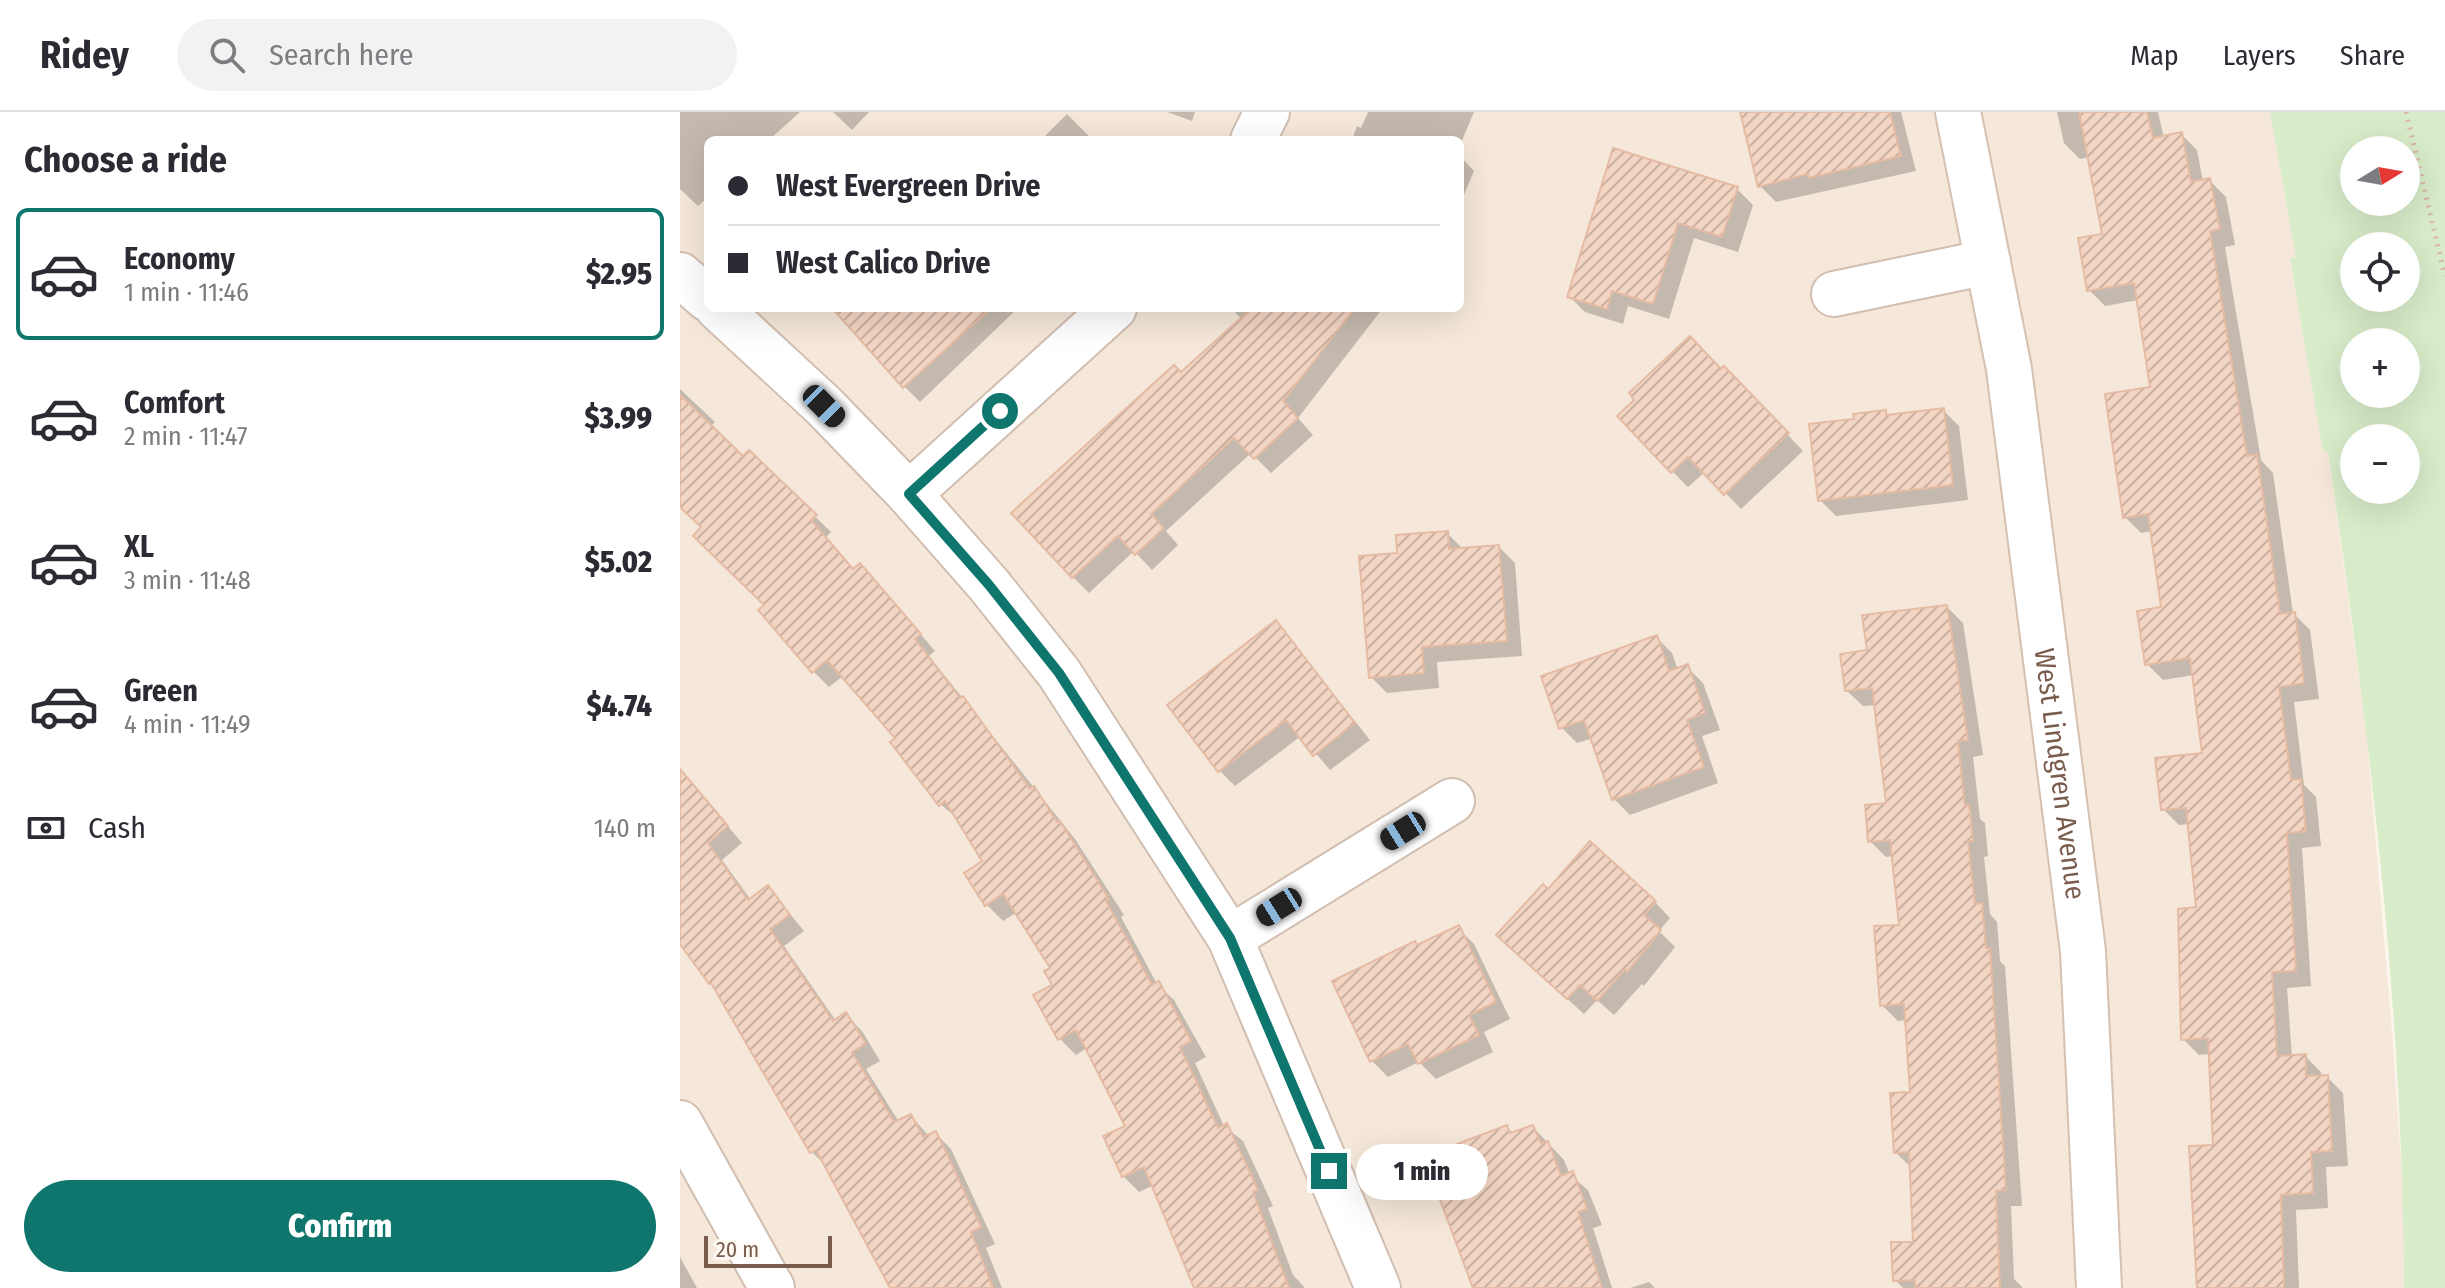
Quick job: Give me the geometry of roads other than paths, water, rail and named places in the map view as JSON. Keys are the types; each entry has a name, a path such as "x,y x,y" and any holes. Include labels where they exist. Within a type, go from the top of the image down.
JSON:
{"street":[{"path":"1255,136 1267,112"},
{"name":"West Lindgren Avenue","path":"1958,112 2009,369 2083,951 2099,1288"},
{"path":"1834,294 1988,262"},
{"path":"680,275 704,296"},
{"path":"722,312 824,406 909,494 989,585 1059,673 1230,938 1378,1288"},
{"path":"909,494 1110,312"},
{"path":"1230,938 1452,801"},
{"path":"680,1123 772,1288"}]}
